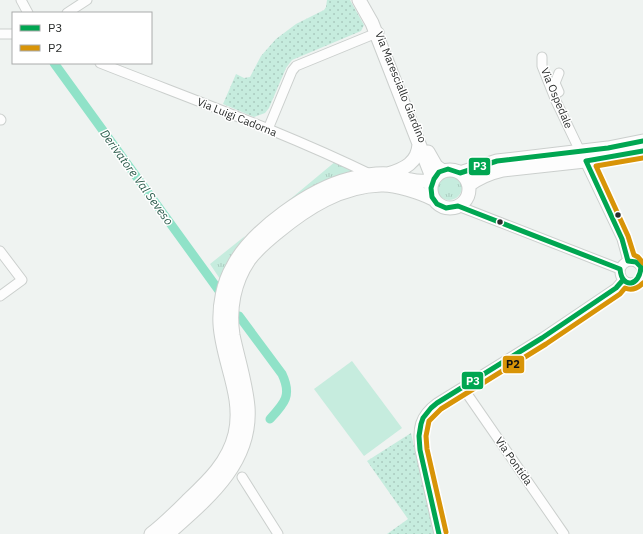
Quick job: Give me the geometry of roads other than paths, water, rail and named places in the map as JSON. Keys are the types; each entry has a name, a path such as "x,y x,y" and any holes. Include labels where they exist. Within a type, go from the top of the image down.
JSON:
{"main road":[{"name":"Via Maresciallo Giardino","path":"359,0 378,33 426,149 436,166 443,171"},
{"name":"Via Maresciallo Giardino","path":"363,0 370,12 430,172 432,181"},
{"path":"469,186 477,179 489,173 583,156 608,148 643,141"},
{"name":"Via Maresciallo Giardino","path":"388,174 409,165 417,154 419,144"},
{"path":"460,173 497,161 643,151"},
{"path":"168,534 219,486 229,474 243,446 246,434 248,407 232,330 232,311 237,284 249,260 258,249 292,221 308,210 336,195 368,186 382,185 426,195 439,205 447,208 458,206 464,202 468,196 469,186 466,178 453,170 443,171 435,176 430,188 433,199"},
{"path":"151,534 210,478 226,456 235,434 237,421 235,396 220,325 222,295 232,266 250,242 264,229 302,200 332,184 348,179 388,174 412,181 432,181"}],"street":[{"path":"21,0 27,12"},
{"path":"68,12 86,0"},
{"path":"268,129 292,71 296,66 378,33"},
{"path":"0,34 12,34"},
{"name":"Via Ospedale","path":"542,57 542,66 574,139 622,239 628,261"},
{"name":"Via Luigi Cadorna","path":"103,64 268,129 340,159 372,175"},
{"name":"Via Ospedale","path":"559,73 555,83 576,131 574,139"},
{"path":"458,206 620,270"},
{"path":"0,251 22,280 0,296"},
{"path":"628,261 638,263 642,275 635,282 631,283 623,280 620,270 622,264 628,261"},
{"path":"439,534 420,450 419,431 421,421 430,408 616,288 623,280"},
{"name":"Via Pontida","path":"463,388 564,534"},
{"path":"242,477 278,534"}],"waterway":[{"name":"Derivatore Val Seveso","path":"55,64 220,292"},
{"name":"Derivatore Val Seveso","path":"239,316 282,374 285,381 287,393 280,408 270,419"}]}
